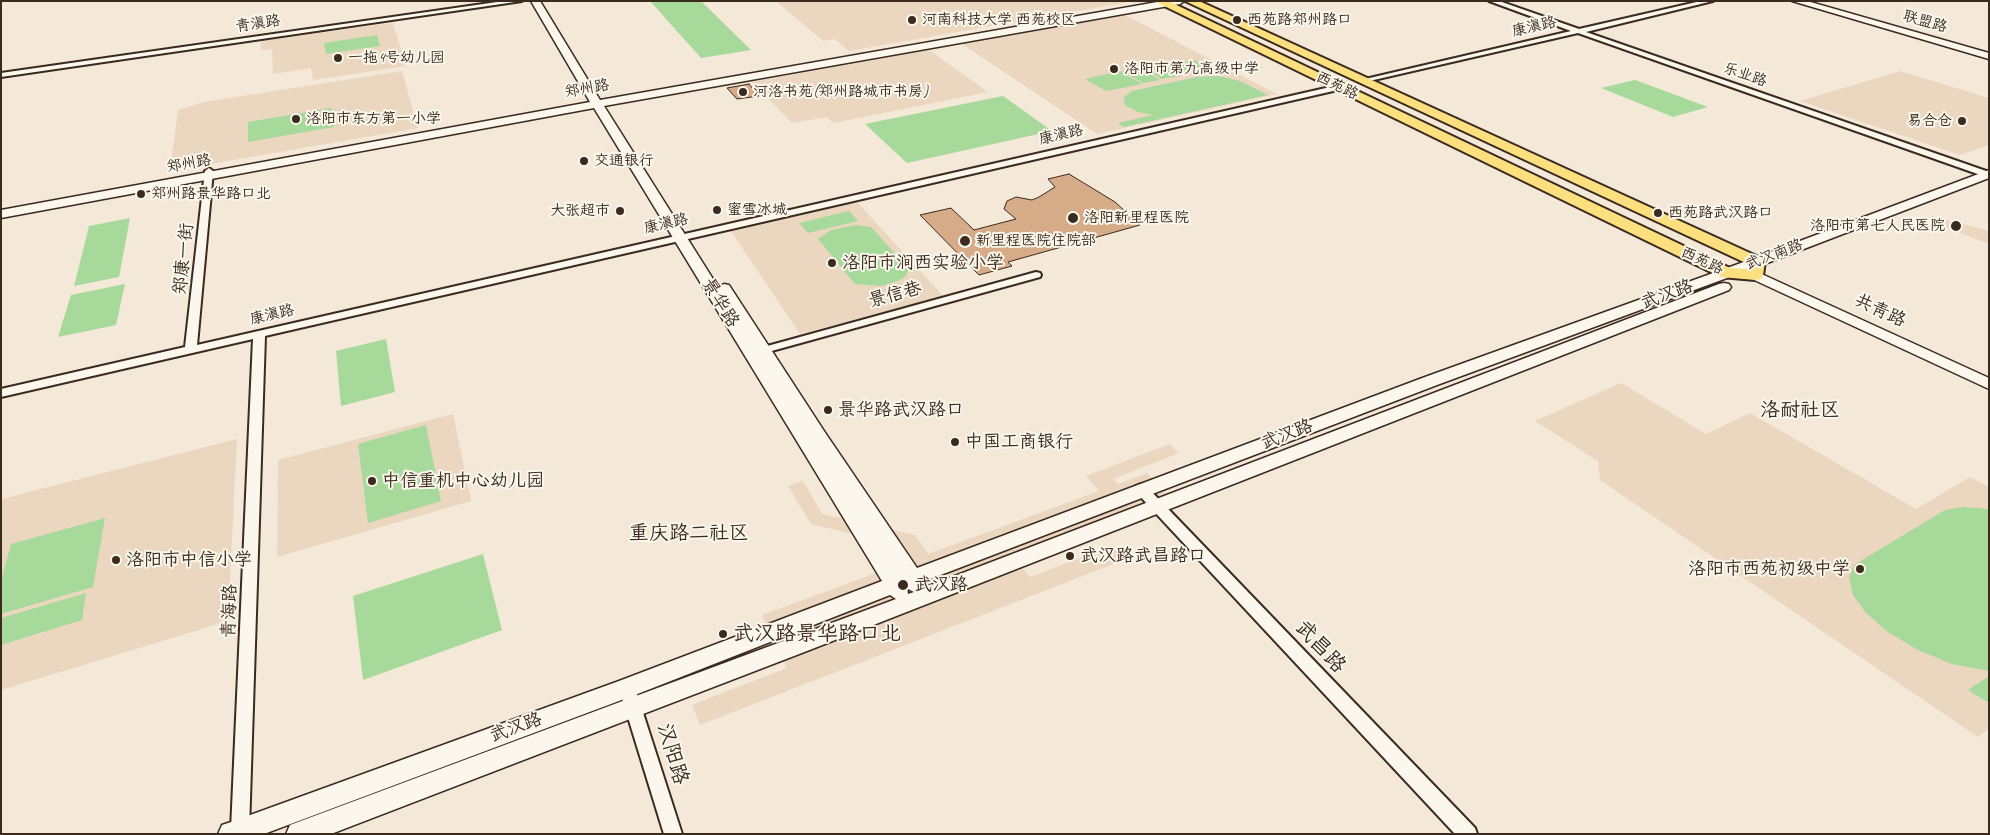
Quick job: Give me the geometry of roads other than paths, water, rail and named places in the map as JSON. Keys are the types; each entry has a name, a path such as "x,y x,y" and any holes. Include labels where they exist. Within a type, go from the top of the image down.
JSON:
{"main road":[{"name":"景华路","path":"535,1 915,600"},
{"path":"546,1 556,14"},
{"name":"郑州路","path":"1,214 600,101 1159,2 1180,1"},
{"name":"西苑路","path":"1190,1 1362,79 1756,269"},
{"name":"联盟路","path":"1796,1 1989,54"},
{"name":"联盟路","path":"1806,1 1989,54"},
{"name":"西苑路","path":"1159,2 1727,273 1756,269"},
{"name":"景华路","path":"578,51 600,101"},
{"name":"郑州路","path":"1,208 209,174"},
{"name":"武汉南路","path":"1756,269 1988,175"},
{"name":"景华路","path":"683,234 764,350 902,580"},
{"name":"共青路","path":"1756,269 1989,384"},
{"name":"武汉路","path":"235,832 915,600 1756,269"},
{"name":"武汉路","path":"299,834 630,698 902,580 1423,384 1727,273"}],"street":[{"name":"青滇路","path":"1,75 519,1"},
{"name":"乐业路","path":"1492,1 1579,30"},
{"name":"乐业路","path":"1501,1 1988,175"},
{"name":"康滇路","path":"1579,30 1697,1"},
{"name":"康滇路","path":"1362,79 1710,1"},
{"name":"康滇路","path":"1,389 1336,86"},
{"name":"郑康一街","path":"191,347 209,174"},
{"name":"康滇路","path":"1,393 191,347 259,334 683,234"},
{"name":"景信巷","path":"764,350 1036,275"},
{"name":"青海路","path":"235,832 259,334"},
{"name":"武昌路","path":"1142,489 1468,834"},
{"name":"汉阳路","path":"630,698 673,834"}],"place":[{"name":"河南科技大学 西苑校区","path":"912,20"},
{"name":"西苑路郑州路口","path":"1237,20"},
{"name":"一拖4号幼儿园","path":"338,58"},
{"name":"洛阳市第九高级中学","path":"1114,69"},
{"name":"河洛书苑(郑州路城市书房)","path":"743,92"},
{"name":"洛阳市东方第一小学","path":"296,119"},
{"name":"易合仓","path":"1962,121"},
{"name":"交通银行","path":"584,161"},
{"name":"郑州路景华路口北","path":"141,194"},
{"name":"蜜雪冰城","path":"717,210"},
{"name":"大张超市","path":"620,211"},
{"name":"西苑路武汉路口","path":"1658,213"},
{"name":"洛阳新里程医院","path":"1073,218"},
{"name":"洛阳市第七人民医院","path":"1956,226"},
{"name":"新里程医院住院部","path":"965,241"},
{"name":"洛阳市涧西实验小学","path":"832,263"},
{"name":"景华路武汉路口","path":"828,410"},
{"name":"中国工商银行","path":"955,442"},
{"name":"中信重机中心幼儿园","path":"372,481"},
{"name":"武汉路武昌路口","path":"1070,556"},
{"name":"洛阳市中信小学","path":"116,560"},
{"name":"洛阳市西苑初级中学","path":"1860,569"},
{"name":"武汉路","path":"903,585"},
{"name":"武汉路景华路口北","path":"723,634"}],"district":[{"name":"洛耐社区","path":"1800,411"},
{"name":"重庆路二社区","path":"689,534"}]}
